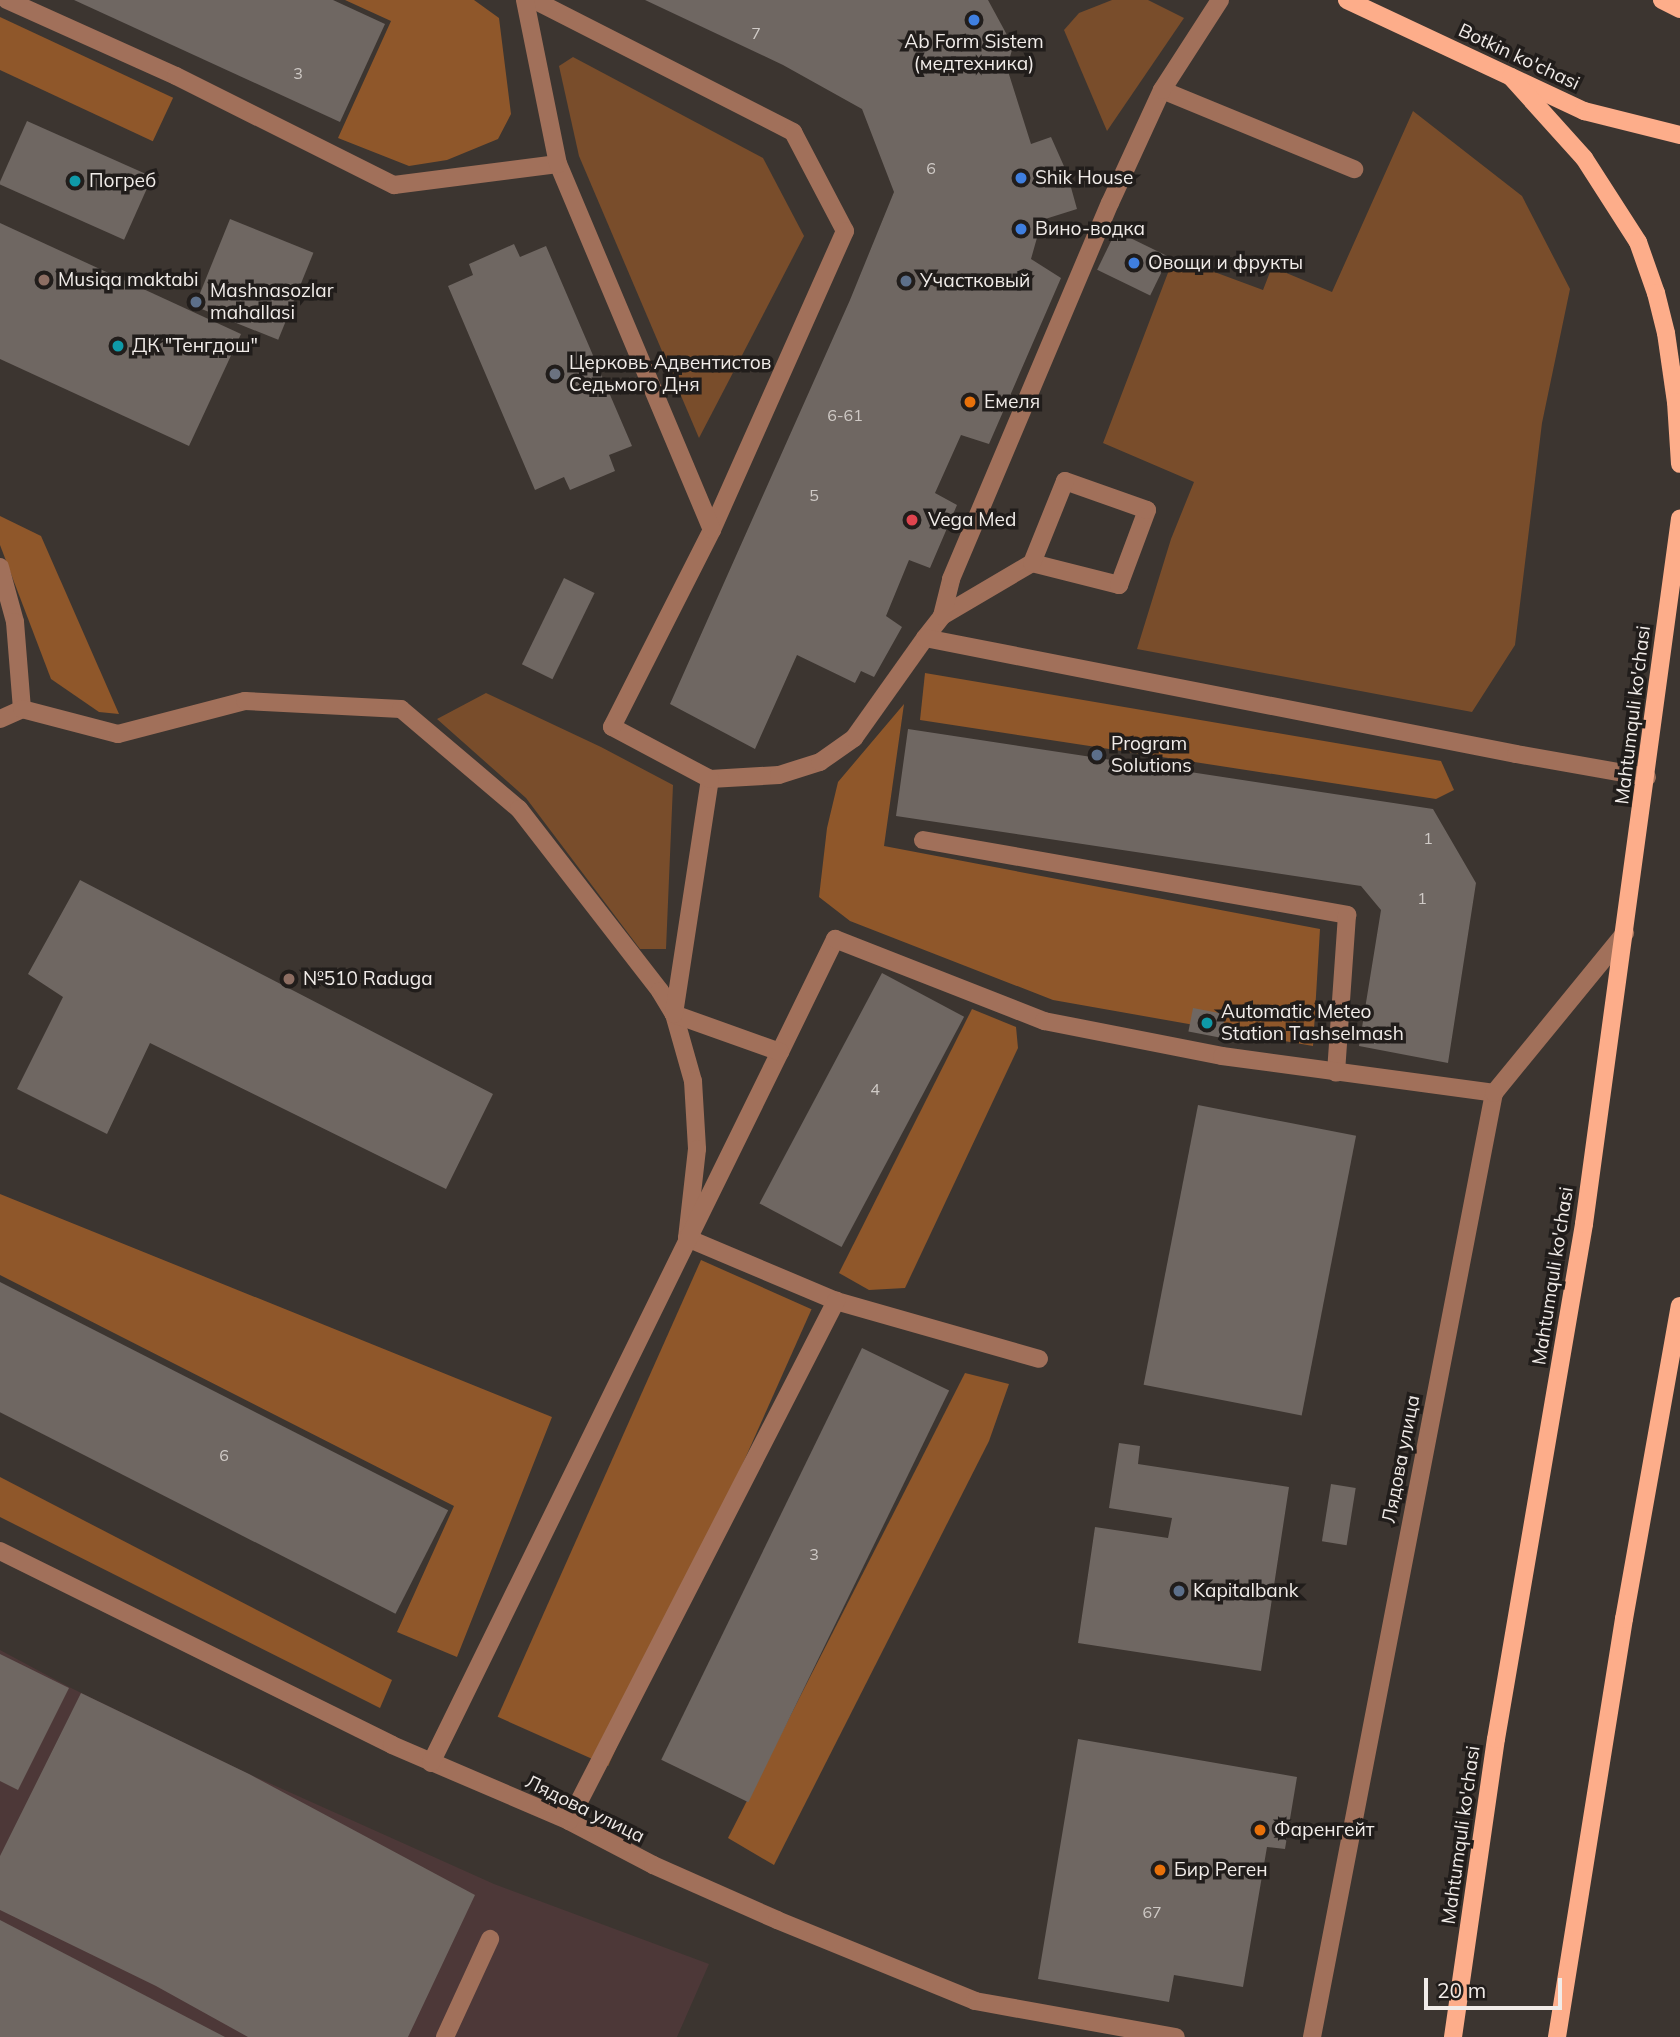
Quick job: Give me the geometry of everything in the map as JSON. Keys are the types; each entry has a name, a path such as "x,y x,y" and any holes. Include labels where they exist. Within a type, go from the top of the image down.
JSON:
{"main road":[{"name":"Botkin ko'chasi","path":"1347,0 1584,111 1680,135"},
{"path":"1662,0 1680,9"},
{"path":"1511,77 1584,158 1638,242 1656,293 1666,333 1676,402 1680,464"},
{"name":"Mahtumquli ko'chasi","path":"1453,2037 1496,1739 1584,1224 1647,777 1680,519"},
{"path":"1557,2037 1624,1619 1680,1306"}],"lane":[{"path":"7,0 176,76 394,185 558,164"},
{"path":"525,0 558,164 712,530"},
{"path":"534,0 793,132 845,231 712,530 612,727 710,779 779,775 820,762 854,738 942,615 951,579 1110,203 1162,90 1220,0"},
{"path":"1162,90 1354,169"},
{"path":"942,615 1032,563 1065,481 1147,510 1119,585 1032,563"},
{"path":"0,566 15,622 22,709"},
{"path":"925,638 1516,754 1647,777"},
{"path":"0,719 22,709 118,734 245,701 401,709 519,809 660,991 674,1014 693,1081 697,1149 687,1238"},
{"path":"674,1014 710,779"},
{"path":"923,840 1347,915 1336,1073"},
{"name":"Лядова улица","path":"1312,2037 1494,1093 1625,933"},
{"path":"431,1763 835,939 1044,1021 1222,1056 1494,1093"},
{"path":"674,1014 780,1052"},
{"path":"687,1238 836,1301 1039,1359"},
{"path":"569,1821 836,1301"},
{"name":"Лядова улица","path":"0,1551 431,1763 569,1821 653,1865 777,1920 975,2001 1176,2037"},
{"path":"445,2037 490,1939"}],"shaded area":[{"path":"345,0 474,0 499,18 511,114 498,139 447,160 409,166 338,138 391,21"},
{"path":"1112,0 1148,0 1184,18 1107,131 1064,30 1079,13"},
{"path":"0,17 173,98 153,141 0,70"},
{"path":"573,57 763,158 804,236 699,438 579,156 559,66"},
{"path":"1413,111 1522,196 1570,289 1542,423 1515,645 1472,712 1137,649 1171,539 1194,482 1103,443 1174,257 1263,290 1272,267 1332,292"},
{"path":"0,516 41,536 119,714 99,712 51,679 0,545"},
{"path":"925,673 1441,761 1454,790 1436,799 920,720"},
{"path":"486,693 601,747 673,785 666,949 640,949 526,798 437,719"},
{"path":"904,704 884,846 1320,929 1313,1046 1053,1000 850,921 819,897 827,828 838,782"},
{"path":"972,1009 1016,1027 1018,1048 905,1288 869,1290 839,1273"},
{"path":"0,1194 552,1417 457,1657 397,1632 454,1506 0,1275"},
{"path":"701,1260 812,1309 608,1766 498,1717"},
{"path":"965,1373 1009,1384 989,1441 774,1865 728,1838"},
{"path":"0,1477 392,1680 380,1708 0,1517"},
{"path":"0,1650 69,1687 249,1774 494,1884 709,1964 677,2037 0,2037"}],"building":[{"path":"74,0 333,0 385,24 340,122"},
{"path":"645,0 988,0 1013,46 1007,68 1031,144 1051,137 1067,173 1077,209 1042,220 1031,259 1061,278 989,444 961,435 935,493 957,505 930,568 909,560 886,616 902,627 874,677 861,671 855,683 797,655 755,749 670,704 850,300 894,192 862,109 783,65"},
{"name":"Погреб","path":"27,121 152,177 124,240 0,185"},
{"path":"230,219 313,253 278,340 195,306"},
{"name":"ДК \"Тенгдош\"","path":"0,223 241,334 189,446 0,359"},
{"name":"Овощи и фрукты","path":"1116,231 1169,257 1150,296 1097,270"},
{"path":"514,244 520,257 546,246 632,446 609,455 615,471 570,490 564,477 535,490 448,286 473,275 469,264"},
{"path":"564,578 595,593 552,679 522,664"},
{"path":"908,729 1433,809 1476,883 1448,1063 1359,1046 1381,910 1361,886 896,816"},
{"path":"80,880 493,1094 446,1189 150,1043 107,1134 17,1089 63,997 28,974"},
{"path":"882,973 964,1017 842,1247 759,1203"},
{"name":"Automatic Meteo Station Tashselmash","path":"1193,1008 1225,1014 1221,1038 1188,1032"},
{"path":"1198,1105 1356,1136 1302,1415 1144,1385"},
{"path":"0,1282 448,1510 396,1614 0,1412"},
{"path":"862,1348 949,1391 748,1802 661,1760"},
{"name":"Kapitalbank","path":"1119,1443 1140,1446 1138,1464 1289,1487 1261,1671 1078,1643 1095,1527 1168,1538 1172,1518 1109,1508"},
{"path":"1331,1484 1356,1488 1347,1545 1322,1541"},
{"path":"0,1654 69,1688 18,1790 0,1781"},
{"path":"81,1693 249,1774 475,1895 408,2037 248,2037 156,1986 0,1910 0,1856"},
{"path":"1078,1739 1297,1777 1285,1849 1267,1847 1243,1987 1174,1975 1169,2002 1038,1979"},
{"path":"0,1920 225,2037 0,2037"}],"place":[{"name":"Ab Form Sistem (медтехника)","path":"974,20"},
{"name":"Shik House","path":"1021,178"},
{"name":"Погреб","path":"75,181"},
{"name":"Вино-водка","path":"1021,229"},
{"name":"Овощи и фрукты","path":"1134,263"},
{"name":"Musiqa maktabi","path":"44,280"},
{"name":"Участковый","path":"906,281"},
{"name":"Mashnasozlar mahallasi","path":"196,302"},
{"name":"ДК \"Тенгдош\"","path":"118,346"},
{"name":"Церковь Адвентистов Седьмого Дня","path":"555,374"},
{"name":"Емеля","path":"970,402"},
{"name":"Vega Med","path":"912,520"},
{"name":"Program Solutions","path":"1097,755"},
{"name":"№510 Raduga","path":"289,979"},
{"name":"Automatic Meteo Station Tashselmash","path":"1207,1023"},
{"name":"Kapitalbank","path":"1179,1591"},
{"name":"Фаренгейт","path":"1260,1830"},
{"name":"Бир Реген","path":"1160,1870"}]}
